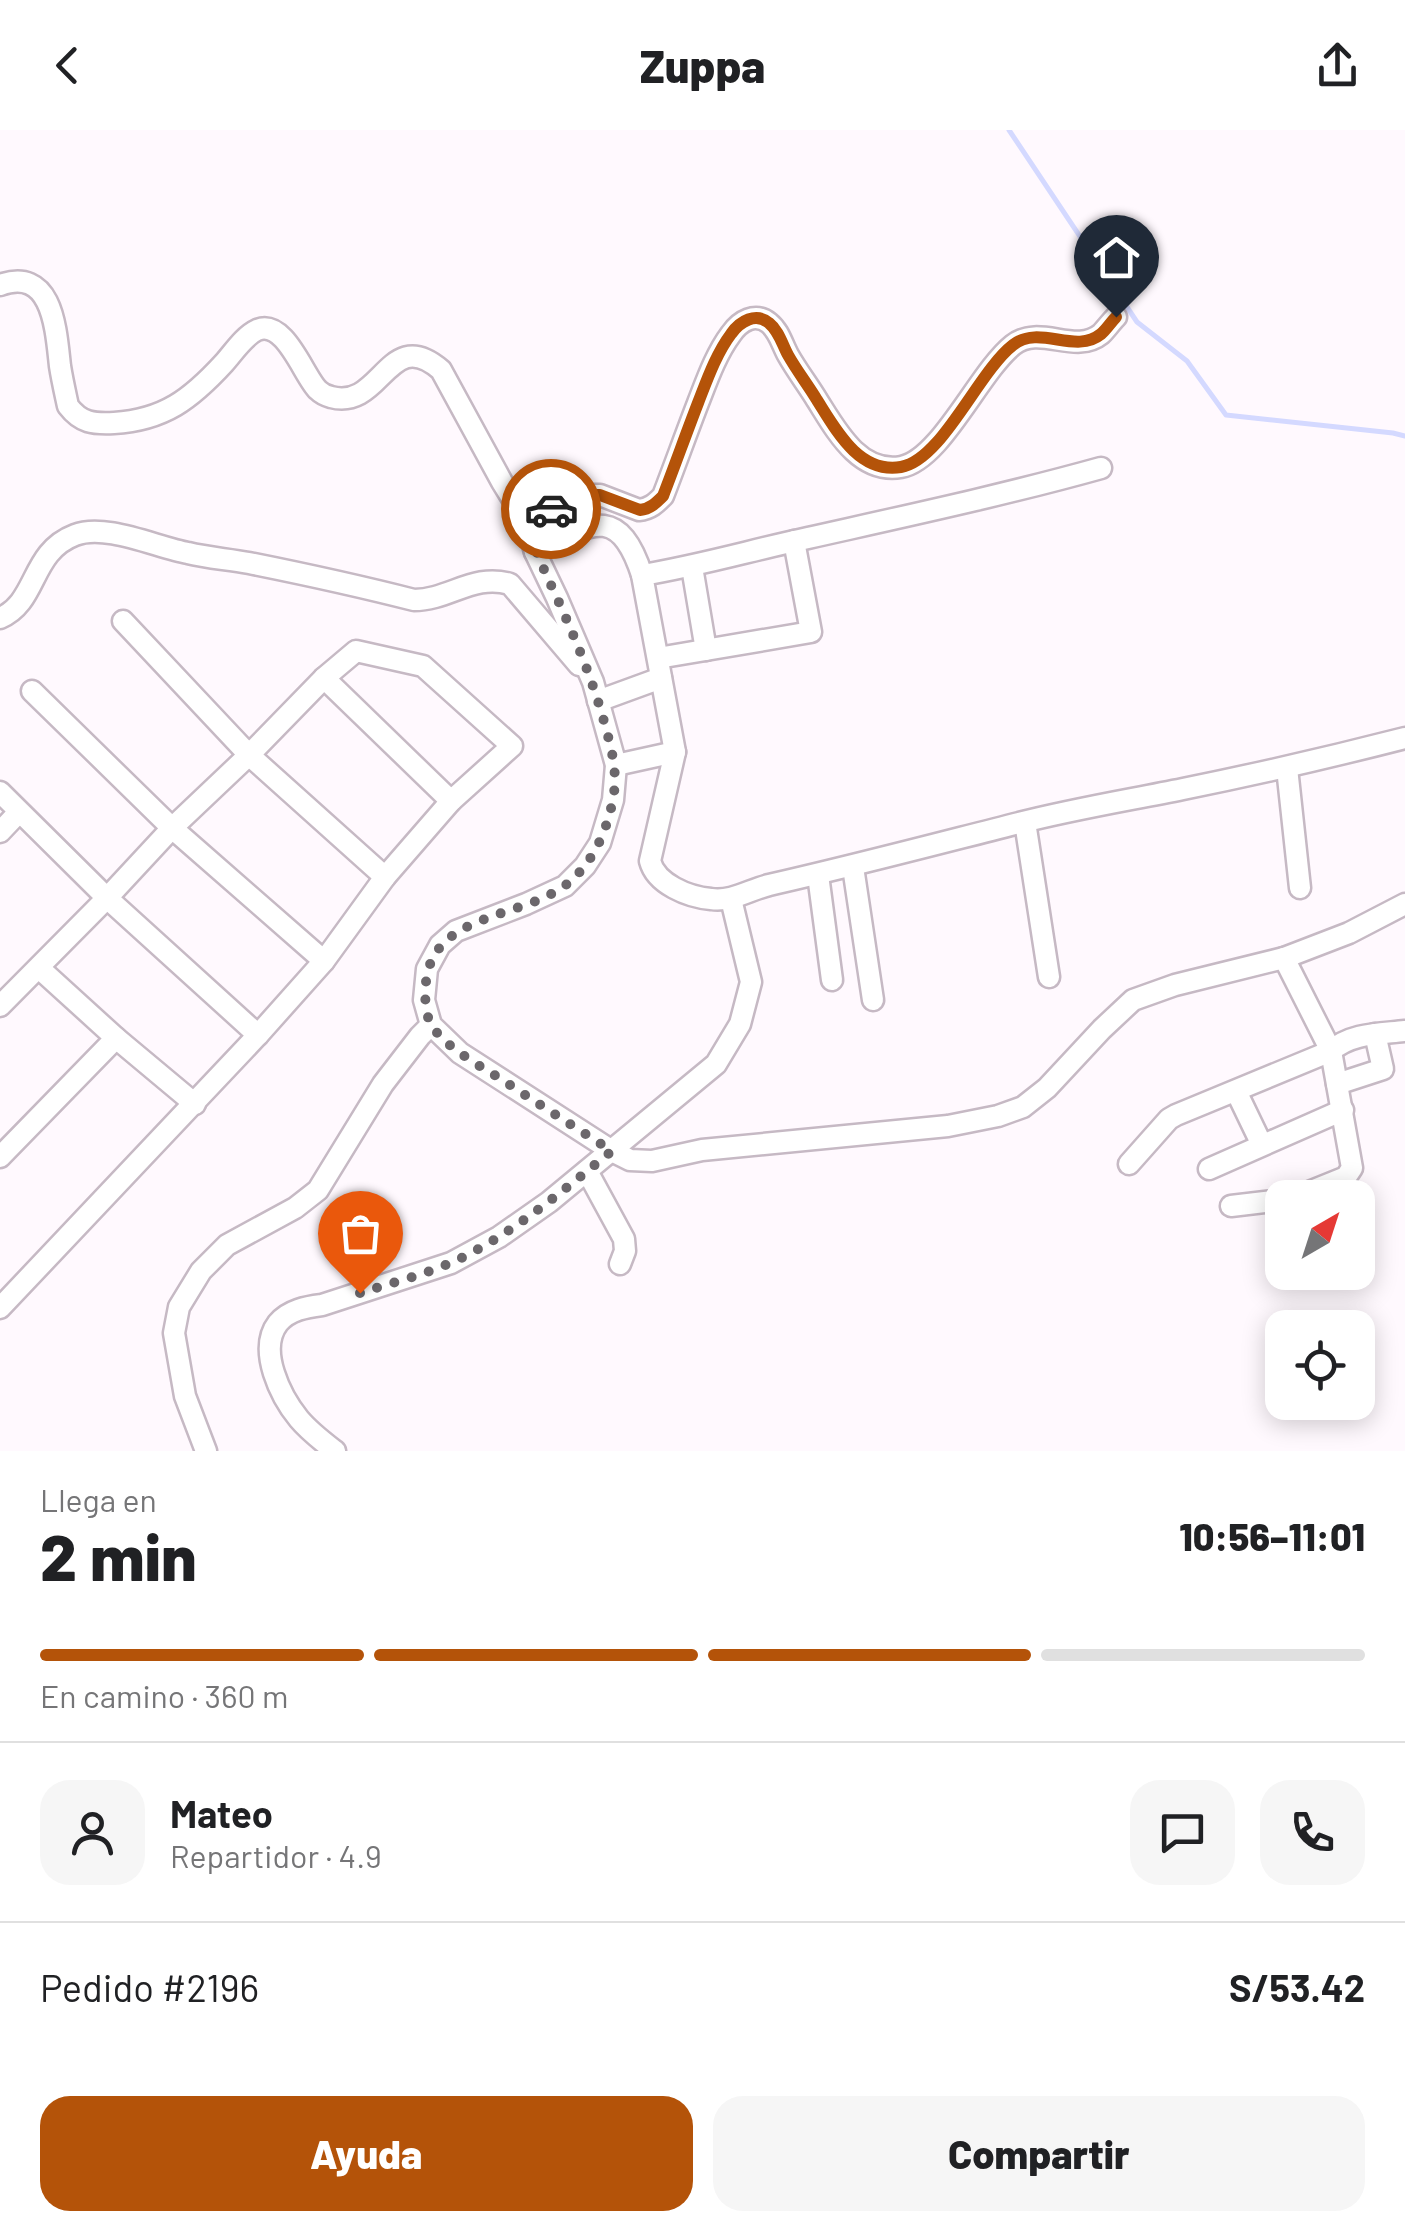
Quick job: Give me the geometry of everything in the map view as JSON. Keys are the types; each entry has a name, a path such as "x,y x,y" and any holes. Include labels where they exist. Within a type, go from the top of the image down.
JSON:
{"street":[{"path":"0,285 13,280 28,282 46,300 54,314 68,406 84,422 123,422 159,414 180,404 255,331 263,329 286,341 318,390 336,398 355,398 364,393 387,368 403,358 416,356 441,370 526,521 535,552 596,692 616,765 613,800 600,843 586,866 565,886 456,931 440,945 427,969 424,1000 431,1025 460,1053 630,1160 652,1161 702,1150 948,1126 998,1116 1022,1106 1047,1088 1132,1000 1175,985 1284,958 1405,904"},
{"path":"526,521 582,495 600,495 640,510 658,502 709,376 727,339 744,320 766,319 778,332 843,441 873,465 901,467 921,459 960,413 986,373 1016,343 1037,336 1077,342 1092,339 1116,317"},
{"path":"642,575 692,567 1020,491 1102,468"},
{"path":"535,552 596,525 627,538 634,551 642,575 675,752 650,861 659,879 709,899 731,899 762,886 1025,822 1287,768 1405,738"},
{"path":"0,618 18,606 40,563 53,548 79,533 102,532 414,600 496,580 510,584 533,609 596,692"},
{"path":"596,692 706,650 811,632 794,541"},
{"path":"692,567 706,650"},
{"path":"533,609 557,598"},
{"path":"123,621 250,755 385,877"},
{"path":"0,1006 172,828 356,651 423,666 512,746 451,801 385,877 324,961 195,1104 0,1308"},
{"path":"324,678 451,801"},
{"path":"32,691 172,828 324,961"},
{"path":"616,765 675,752"},
{"path":"1287,768 1300,888"},
{"path":"0,792 107,898 258,1035"},
{"path":"0,832 19,812"},
{"path":"1025,822 1049,977"},
{"path":"852,866 873,1000"},
{"path":"818,875 832,980"},
{"path":"335,1451 313,1434 284,1395 270,1349 278,1324 290,1313 304,1308 322,1306 451,1263 499,1236 549,1202 716,1064 740,1024 752,982 731,899"},
{"path":"1284,958 1330,1051 1338,1084 1352,1168 1350,1174 1336,1180"},
{"path":"39,968 195,1104"},
{"path":"206,1451 182,1380 174,1333 179,1307 201,1272 227,1245 295,1208 318,1190 382,1084 431,1025"},
{"path":"1128,1164 1169,1119 1330,1051 1340,1042 1405,1031"},
{"path":"1338,1084 1384,1069 1375,1034"},
{"path":"0,1157 116,1038"},
{"path":"1236,1091 1262,1145"},
{"path":"1209,1168 1342,1110"},
{"path":"587,1171 624,1239 626,1251 620,1264"},
{"path":"1232,1206 1265,1202"}],"waterway":[{"path":"1009,130 1137,322 1187,361 1226,415 1405,436"}],"way so far":[{"path":"360,1293 471,1253 549,1202 612,1151 460,1053 431,1025 424,1000 427,969 440,945 456,931 565,886 586,866 600,843 613,800 616,765 593,682 535,552 526,521 551,509"}],"route":[{"path":"551,509 582,495 600,495 640,510 658,502 709,376 727,339 744,320 766,319 778,332 843,441 873,465 901,467 921,459 960,413 986,373 1016,343 1037,336 1077,342 1092,339 1116,317"}]}
